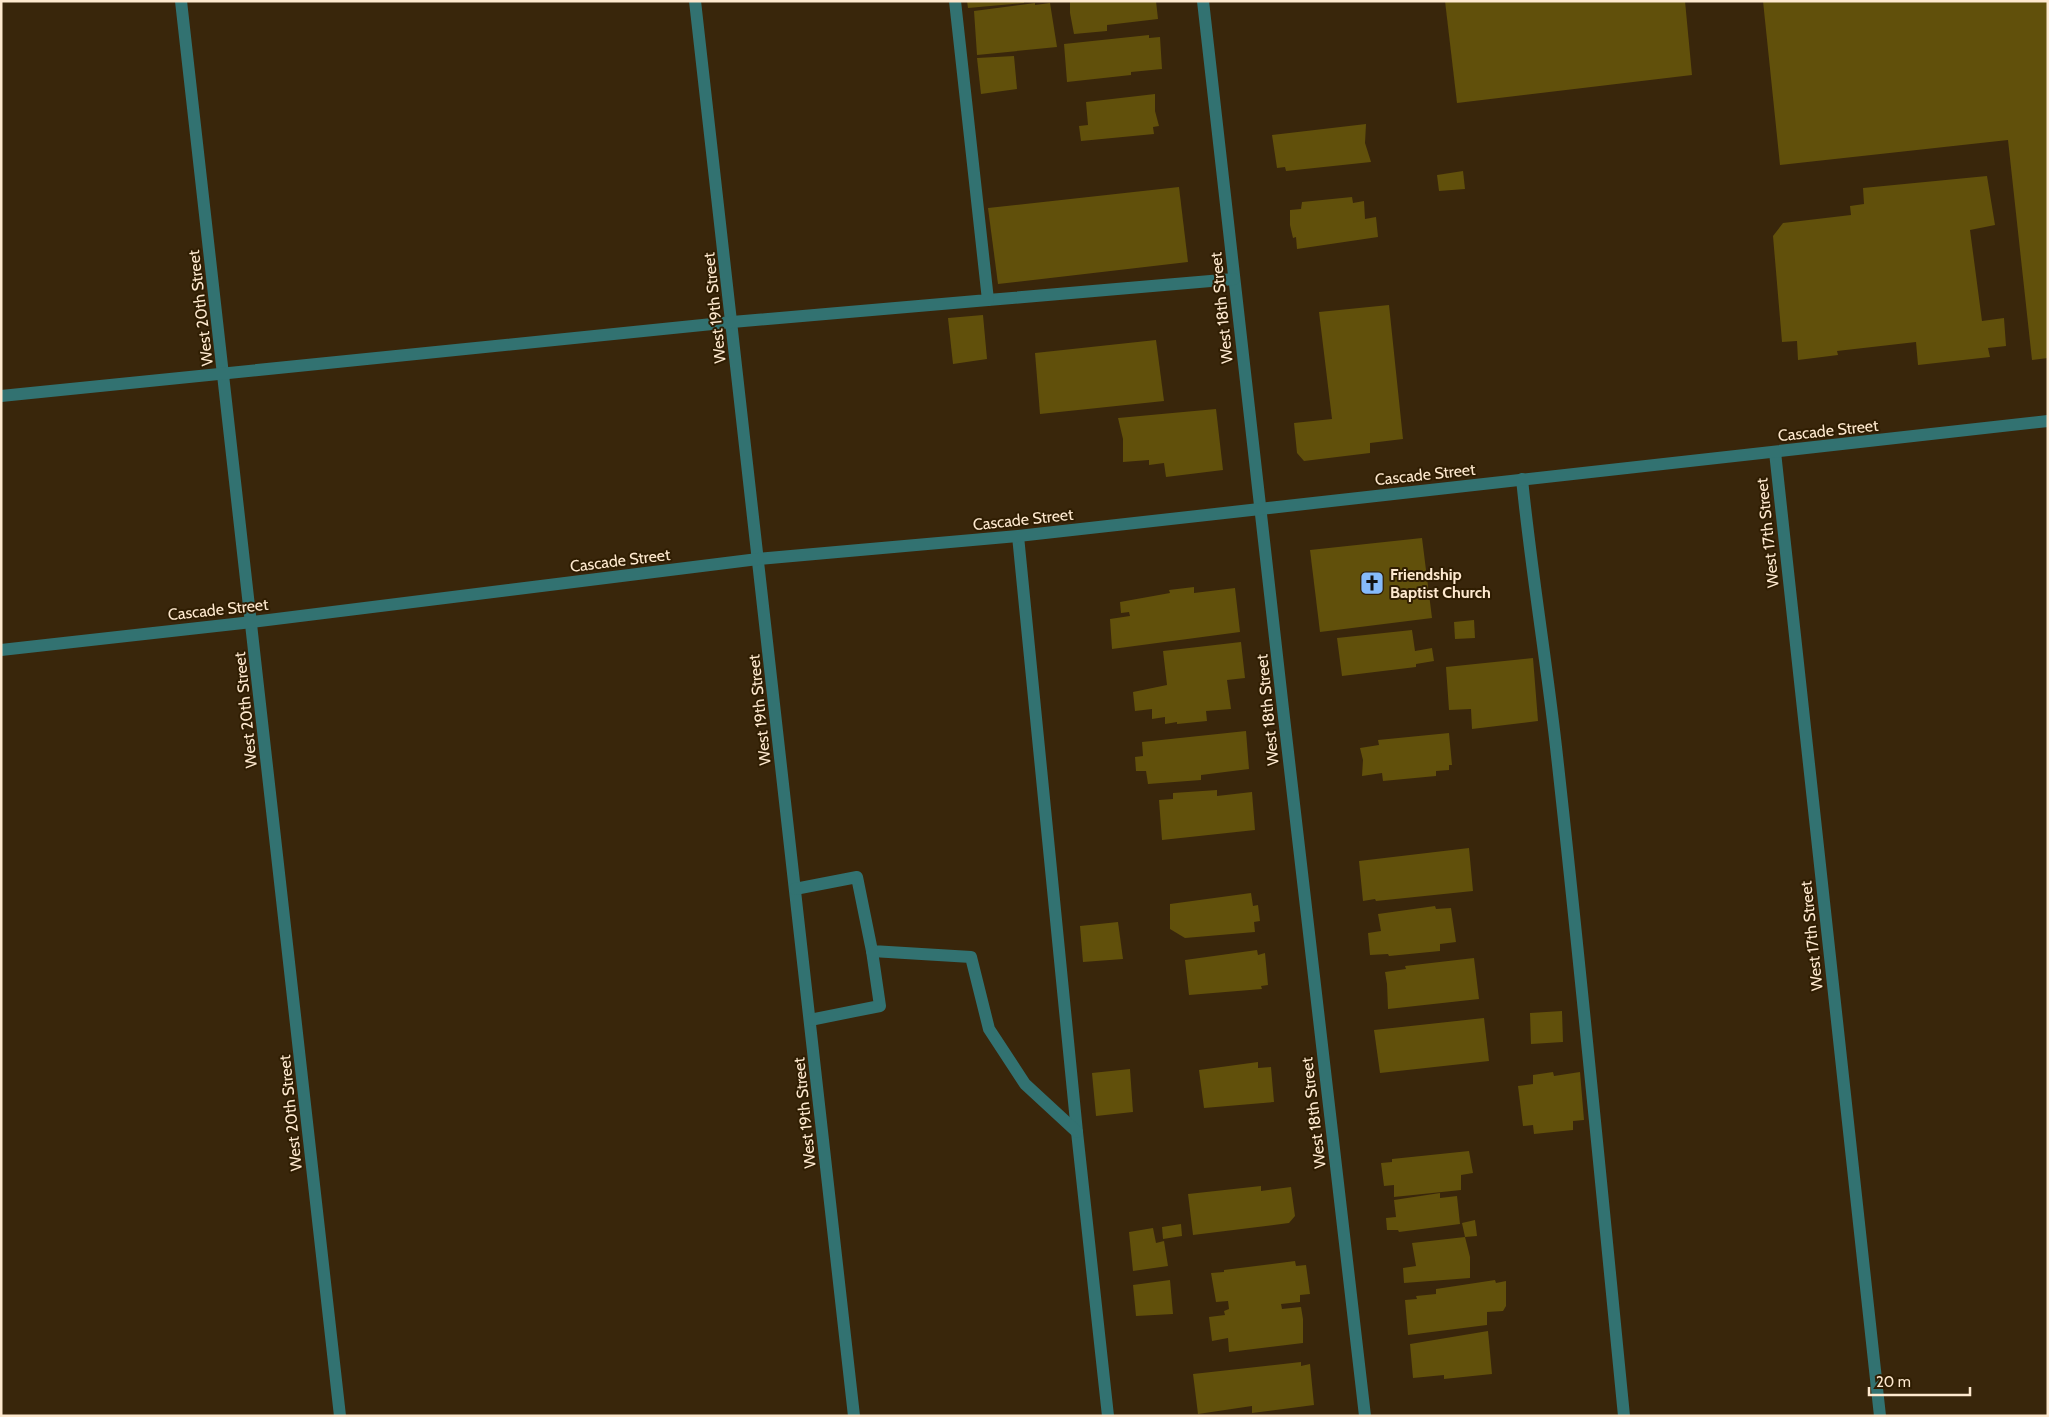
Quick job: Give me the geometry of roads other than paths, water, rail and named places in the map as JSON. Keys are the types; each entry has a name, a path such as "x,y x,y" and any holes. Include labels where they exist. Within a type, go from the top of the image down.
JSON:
{"street":[{"name":"West 20th Street","path":"181,1 340,1416"},
{"name":"West 19th Street","path":"695,1 854,1416"},
{"path":"955,1 988,300"},
{"name":"West 18th Street","path":"1204,1 1260,509 1365,1416"},
{"path":"1,396 732,322 1234,280"},
{"name":"Cascade Street","path":"1,650 252,622 758,559 1018,536 2048,421"},
{"name":"West 17th Street","path":"1775,452 1880,1416"},
{"path":"1522,480 1530,558 1548,678 1566,841 1624,1416"},
{"path":"1018,536 1077,1132 1108,1416"},
{"path":"795,889 857,878 872,951 880,1006 810,1020"},
{"path":"872,951 971,957 989,1029 1025,1084 1077,1132"}],"place":[{"name":"Friendship Baptist Church","path":"1372,583"}]}
